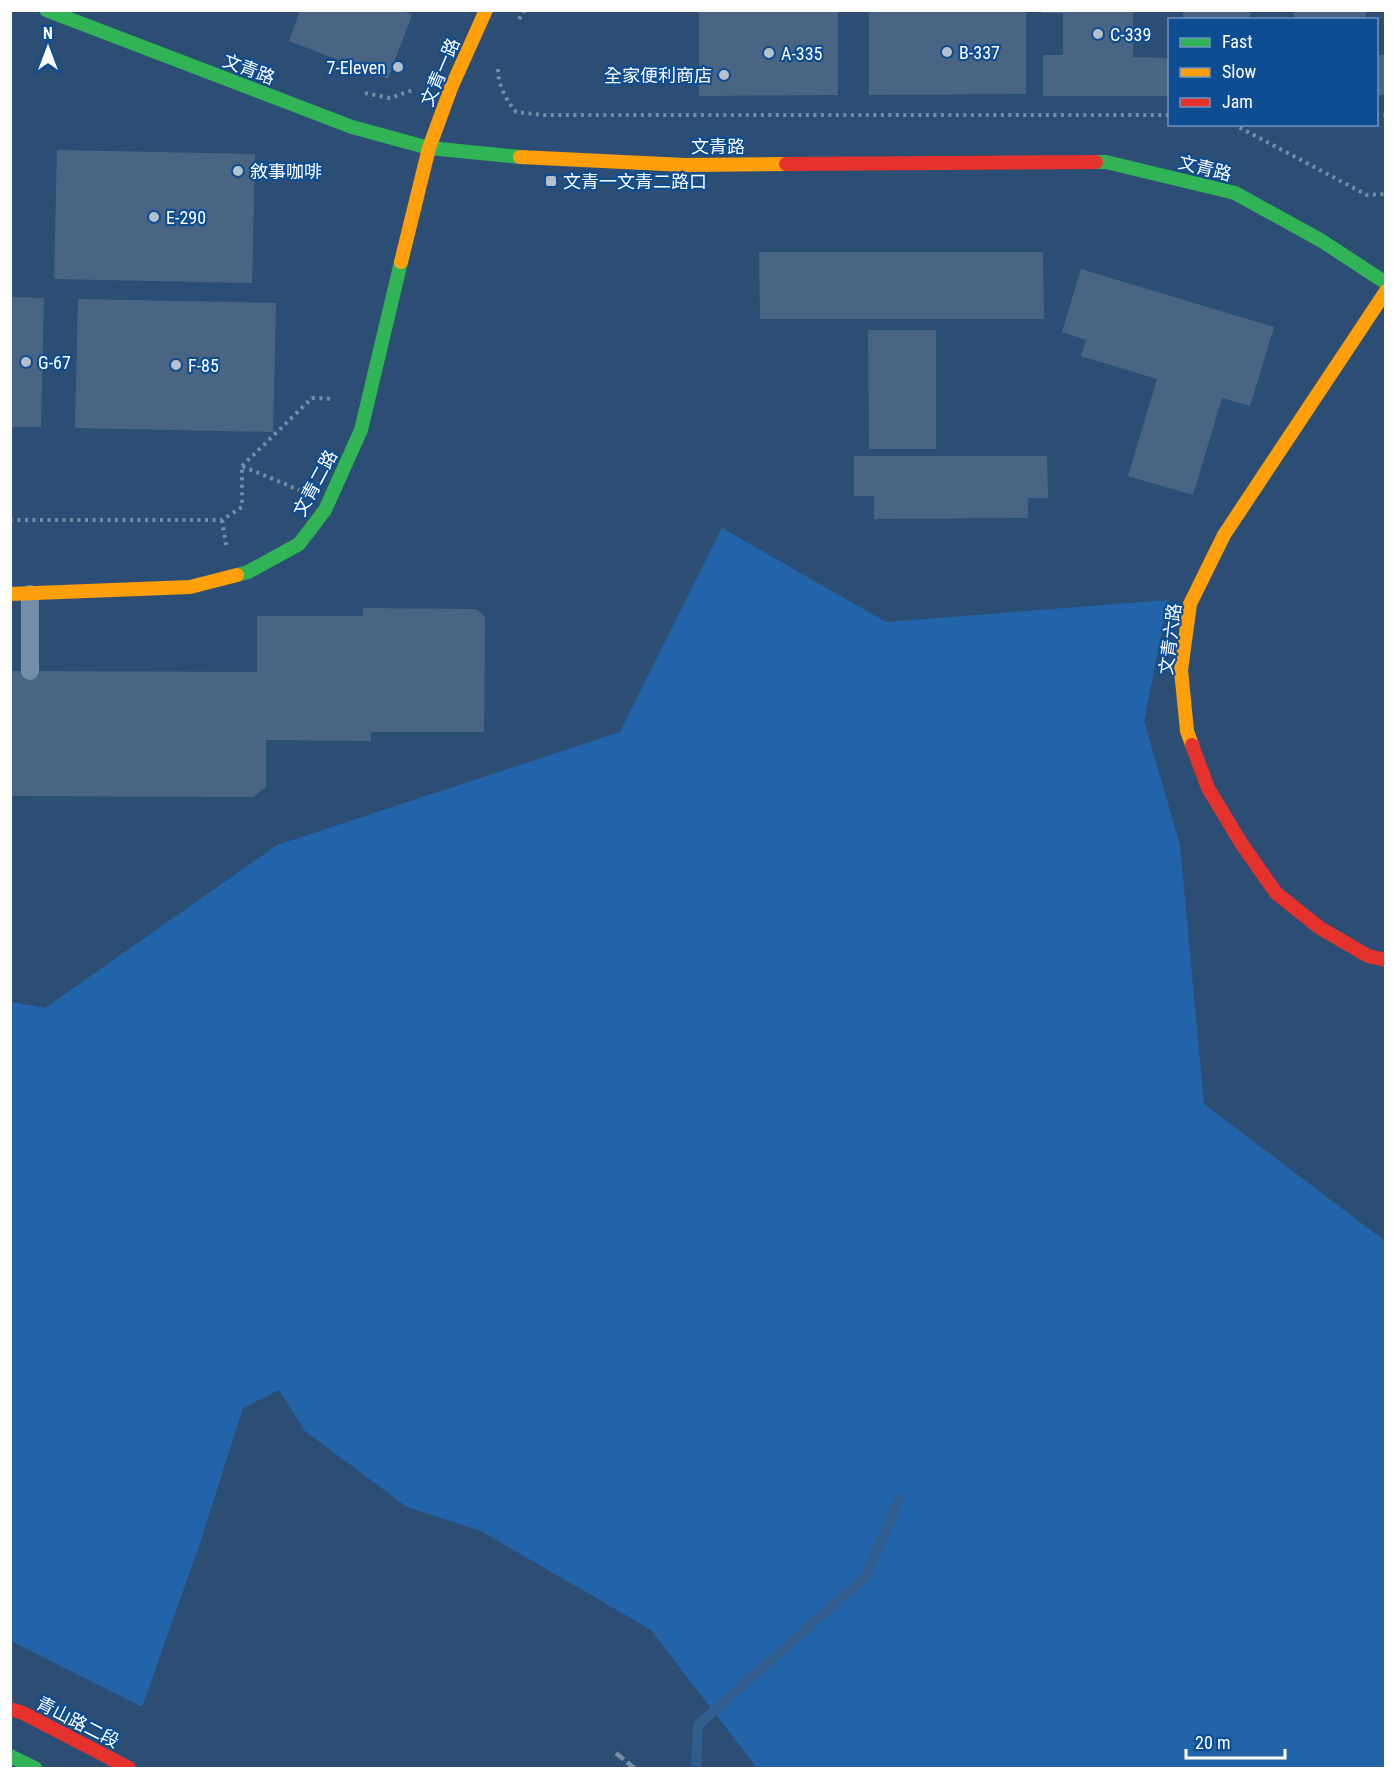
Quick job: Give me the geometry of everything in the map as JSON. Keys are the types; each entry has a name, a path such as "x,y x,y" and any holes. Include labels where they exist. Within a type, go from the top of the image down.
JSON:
{"street":[{"name":"文青路","path":"46,10 352,127 429,148 507,156 685,165 1106,162 1235,193 1322,241 1386,283"},
{"name":"文青一路","path":"429,148 451,88 486,10"},
{"name":"文青二路","path":"10,594 189,587 248,572 299,544 325,510 362,430 429,148"},
{"name":"文青六路","path":"1386,291 1224,535 1190,604 1182,670 1187,731 1208,788 1241,843 1276,892 1320,928 1368,956 1386,960"},
{"name":"青山路二段","path":"10,1709 23,1713 129,1768"},
{"path":"10,1756 35,1768"}],"lane":[{"path":"30,594 30,671"}],"path":[{"path":"515,26 525,10"},
{"path":"498,60 498,77 508,102 516,112 543,115 1168,115"},
{"path":"364,93 390,98 420,86"},
{"path":"1237,126 1367,195 1386,194"},
{"path":"10,520 222,520 242,507 242,466 312,399 341,400"},
{"path":"242,466 300,491"},
{"path":"222,520 227,551"}],"shaded area":[{"path":"722,528 886,622 1168,600 1144,721 1180,845 1204,1104 1385,1241 1385,1768 757,1768 651,1630 481,1531 407,1507 305,1431 279,1390 243,1408 199,1546 142,1707 11,1641 11,1002 45,1008 277,845 620,732"}],"building":[{"path":"300,10 400,10 412,15 388,79 289,41"},
{"name":"A-335","path":"699,10 838,10 838,95 699,96"},
{"name":"B-337","path":"869,10 1026,10 1026,94 869,95"},
{"name":"C-339","path":"1042,10 1133,10 1133,57 1168,58 1168,96 1043,96 1043,55 1063,55 1063,13 1042,13"},
{"path":"1183,10 1250,10 1250,18 1183,18"},
{"path":"1294,10 1366,10 1366,18 1294,18"},
{"path":"1378,55 1386,55 1386,95 1378,95"},
{"name":"E-290","path":"57,150 255,154 252,283 54,279"},
{"path":"759,252 1043,252 1044,319 760,319"},
{"path":"1081,269 1274,327 1250,406 1222,398 1193,495 1128,476 1157,379 1081,356 1086,340 1062,332"},
{"name":"G-67","path":"10,297 44,298 41,427 10,427"},
{"name":"F-85","path":"78,299 276,303 273,432 75,428"},
{"path":"868,330 936,330 936,449 869,449"},
{"path":"854,456 1047,456 1048,498 1028,498 1028,518 874,519 874,496 854,496"},
{"path":"363,608 476,609 485,617 484,732 371,732 371,741 266,740 266,787 253,797 10,796 10,671 257,672 257,616 363,616"}],"waterway":[{"path":"696,1768 698,1725 866,1576 899,1499"}],"railway":[{"path":"616,1753 634,1768"}],"traffic: fast":[{"path":"46,10 352,127 429,148 520,157"},
{"path":"1096,162 1106,162 1235,193 1322,241 1386,283"},
{"path":"237,575 248,572 299,544 325,510 361,430 401,262"},
{"path":"10,1756 35,1768"}],"traffic: slow":[{"path":"401,262 429,148 451,88 486,10"},
{"path":"520,157 685,165 786,164"},
{"path":"1192,745 1187,731 1181,670 1190,604 1224,535 1386,291"},
{"path":"10,594 190,587 237,575"}],"traffic: jam":[{"path":"786,164 1096,162"},
{"path":"1192,745 1208,788 1241,843 1276,893 1320,928 1368,956 1386,960"},
{"path":"10,1709 23,1713 129,1768"}],"place":[{"name":"C-339","path":"1098,34"},
{"name":"B-337","path":"947,52"},
{"name":"A-335","path":"769,53"},
{"name":"7-Eleven","path":"398,67"},
{"name":"全家便利商店","path":"724,75"},
{"name":"敘事咖啡","path":"238,171"},
{"name":"文青一文青二路口","path":"551,181"},
{"name":"E-290","path":"154,217"},
{"name":"G-67","path":"26,362"},
{"name":"F-85","path":"176,365"}]}
